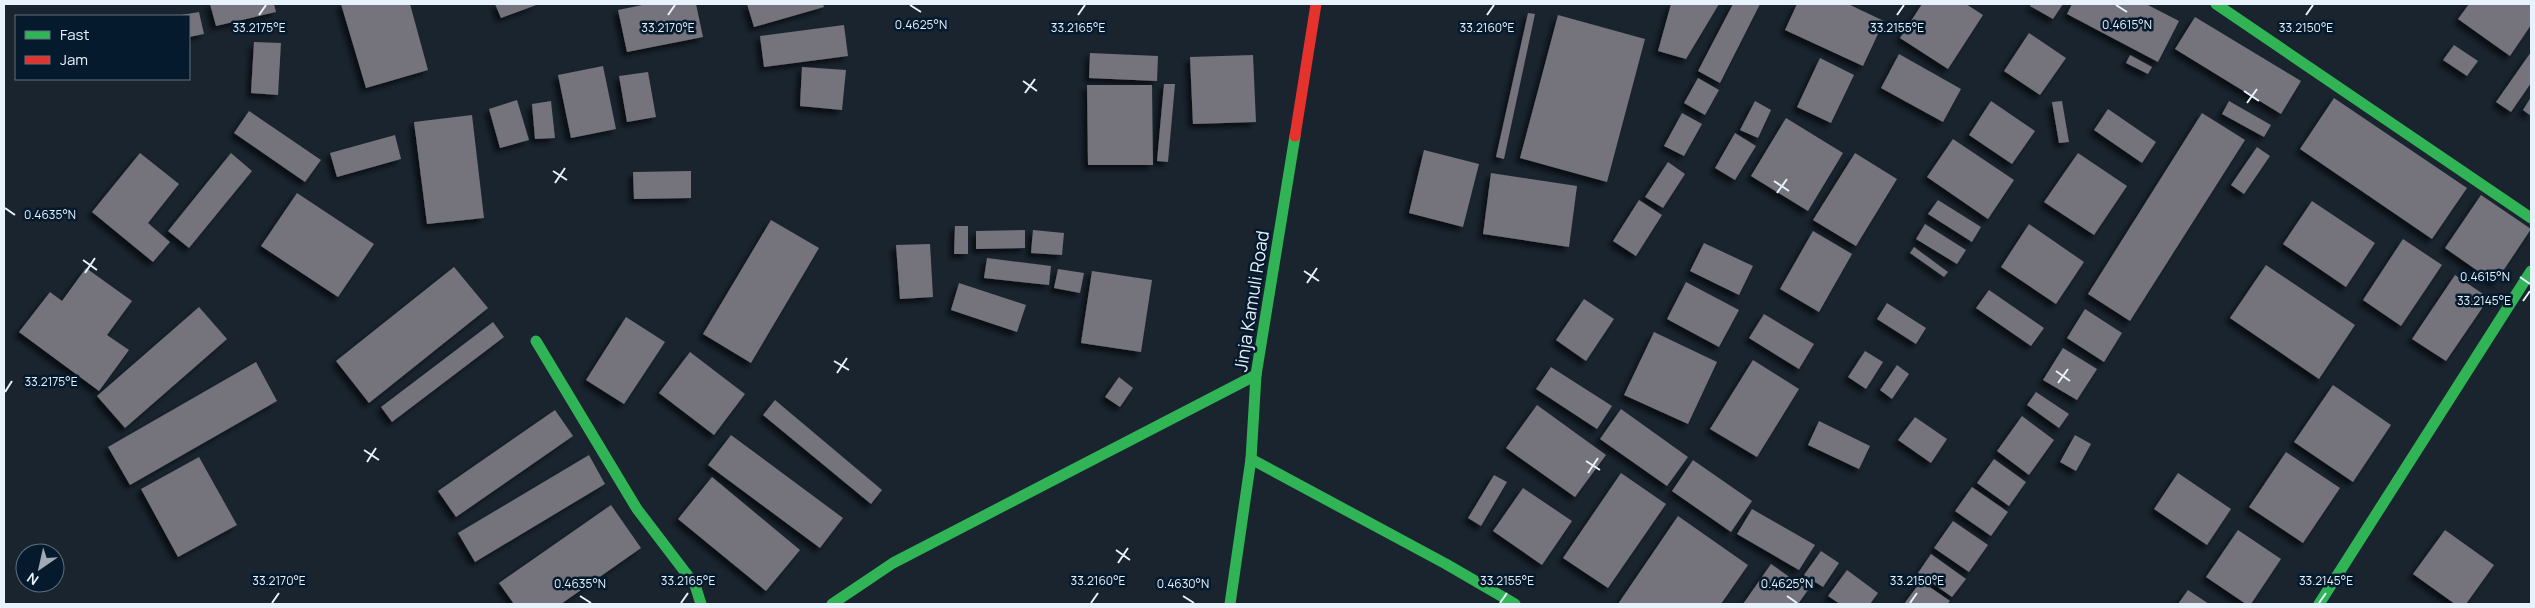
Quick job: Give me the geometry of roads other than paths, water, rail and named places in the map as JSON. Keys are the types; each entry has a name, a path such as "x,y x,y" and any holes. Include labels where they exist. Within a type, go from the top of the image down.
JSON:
{"street":[{"name":"Jinja Kamuli Road","path":"1230,604 1251,459 1256,375 1316,4"},
{"path":"2216,4 2531,218"},
{"path":"2319,604 2531,272"},
{"path":"536,340 637,509 695,585 701,604"},
{"path":"832,604 893,563 1256,375"},
{"path":"1251,459 1446,564 1515,604"}]}
